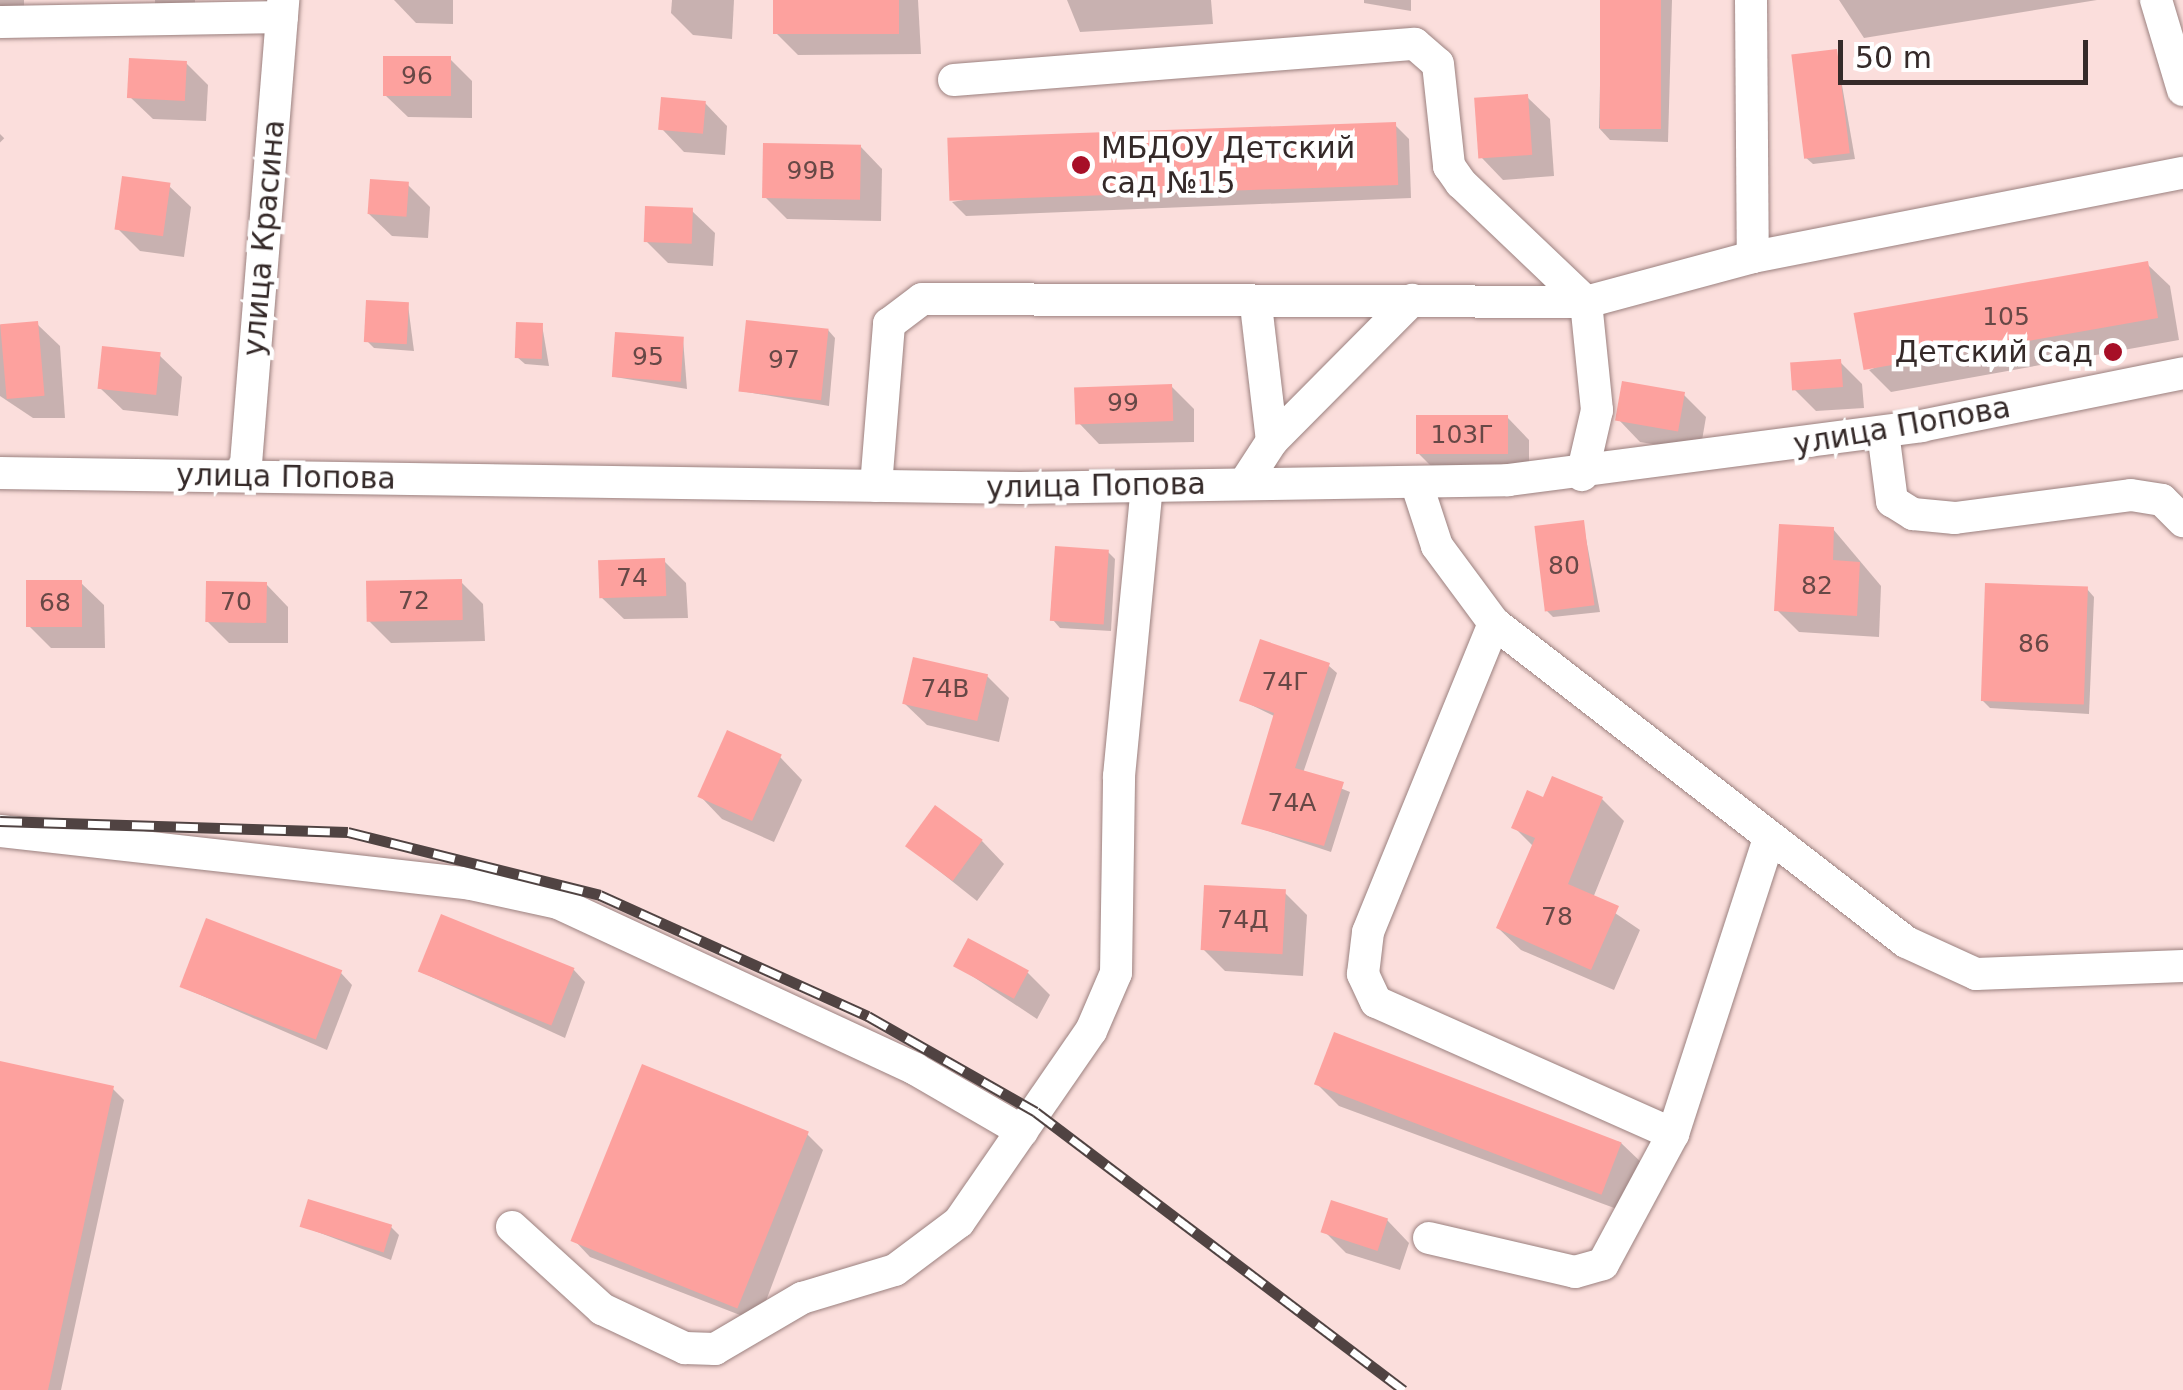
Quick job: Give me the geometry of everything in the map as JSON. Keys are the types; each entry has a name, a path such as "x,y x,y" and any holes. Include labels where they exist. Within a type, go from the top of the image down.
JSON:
{"street":[{"path":"1751,0 1753,256"},
{"path":"2156,0 2183,90"},
{"path":"0,22 283,8"},
{"name":"улица Красина","path":"245,476 283,8"},
{"path":"954,80 1415,44 1438,64 1450,166 1460,184 1586,302 1597,410 1582,476"},
{"path":"876,486 889,324 922,300 1256,305 1412,300 1586,302 1753,256 2183,173"},
{"path":"1244,484 1272,440 1412,300"},
{"path":"1256,305 1272,440"},
{"name":"улица Попова","path":"0,474 876,486 1147,486 1582,476 1882,432 2183,373"},
{"path":"1882,432 1892,502 1914,514 1955,518 2131,495 2162,500 2183,521"},
{"path":"1416,482 1437,546 1494,623 1769,838 1946,965 1976,974 2183,966"},
{"path":"512,1228 602,1309 685,1348 715,1349 802,1298 895,1270 935,1246 1091,1031 1116,974 1119,776 1147,486"},
{"path":"1494,623 1368,932 1363,974 1376,1002 1673,1134"},
{"path":"0,831 452,881 558,903 898,1061 1022,1130"},
{"path":"1429,1238 1576,1272 1603,1264 1673,1134 1769,838"}],"building":[{"path":"773,0 899,0 899,34 773,34"},
{"path":"1600,0 1661,0 1661,129 1600,129"},
{"path":"1837,49 1850,153 1804,159 1791,55"},
{"path":"383,56 451,56 451,96 383,96"},
{"path":"129,58 187,61 185,101 127,98"},
{"path":"1528,94 1532,155 1478,159 1474,98"},
{"path":"661,97 706,101 703,134 658,130"},
{"path":"1396,122 1398,185 949,201 947,138"},
{"path":"763,143 861,145 860,200 762,198"},
{"path":"122,176 171,183 163,236 114,229"},
{"path":"370,179 409,182 406,217 368,214"},
{"path":"645,206 693,208 692,244 644,242"},
{"path":"2148,261 2158,318 1864,370 1854,313"},
{"path":"366,300 409,302 407,344 364,342"},
{"path":"746,320 829,329 821,400 738,392"},
{"path":"38,321 45,396 7,399 0,324"},
{"path":"516,322 543,323 542,359 515,358"},
{"path":"615,332 684,337 681,382 612,377"},
{"path":"102,346 161,352 156,395 98,389"},
{"path":"1841,359 1843,387 1792,390 1790,363"},
{"path":"1622,381 1685,392 1678,432 1615,420"},
{"path":"1172,384 1173,421 1075,424 1074,387"},
{"path":"1416,415 1508,415 1508,454 1416,454"},
{"path":"1584,520 1594,605 1545,611 1534,526"},
{"path":"1779,524 1834,527 1833,560 1860,562 1857,616 1774,611"},
{"path":"1055,546 1109,550 1104,625 1050,621"},
{"path":"665,558 666,596 599,598 598,560"},
{"path":"462,579 463,620 367,622 366,581"},
{"path":"26,580 82,580 82,627 26,627"},
{"path":"206,581 267,582 266,623 205,622"},
{"path":"1985,583 2088,587 2084,705 1981,701"},
{"path":"1260,639 1330,663 1295,768 1344,782 1324,846 1241,824 1274,713 1239,701"},
{"path":"913,657 988,674 977,721 902,704"},
{"path":"727,730 782,754 752,821 697,797"},
{"path":"1552,776 1603,797 1568,884 1619,906 1591,970 1496,928 1535,838 1511,828 1527,790 1543,797"},
{"path":"935,805 983,840 953,881 905,846"},
{"path":"1204,885 1286,889 1282,954 1201,950"},
{"path":"441,914 575,968 551,1025 418,971"},
{"path":"206,918 342,970 316,1039 179,987"},
{"path":"968,938 1029,970 1014,999 953,966"},
{"path":"1334,1032 1622,1142 1601,1195 1314,1084"},
{"path":"0,1061 114,1086 48,1390 0,1390"},
{"path":"642,1064 809,1131 737,1309 570,1241"},
{"path":"308,1199 392,1225 384,1252 300,1227"},
{"path":"1331,1200 1388,1219 1378,1251 1320,1232"}],"railway":[{"path":"0,821 348,832 600,895 868,1016 1036,1112 1404,1390"}],"place":[{"name":"МБДОУ Детский сад №15","path":"1081,165"},
{"name":"Детский сад","path":"2113,352"}]}
